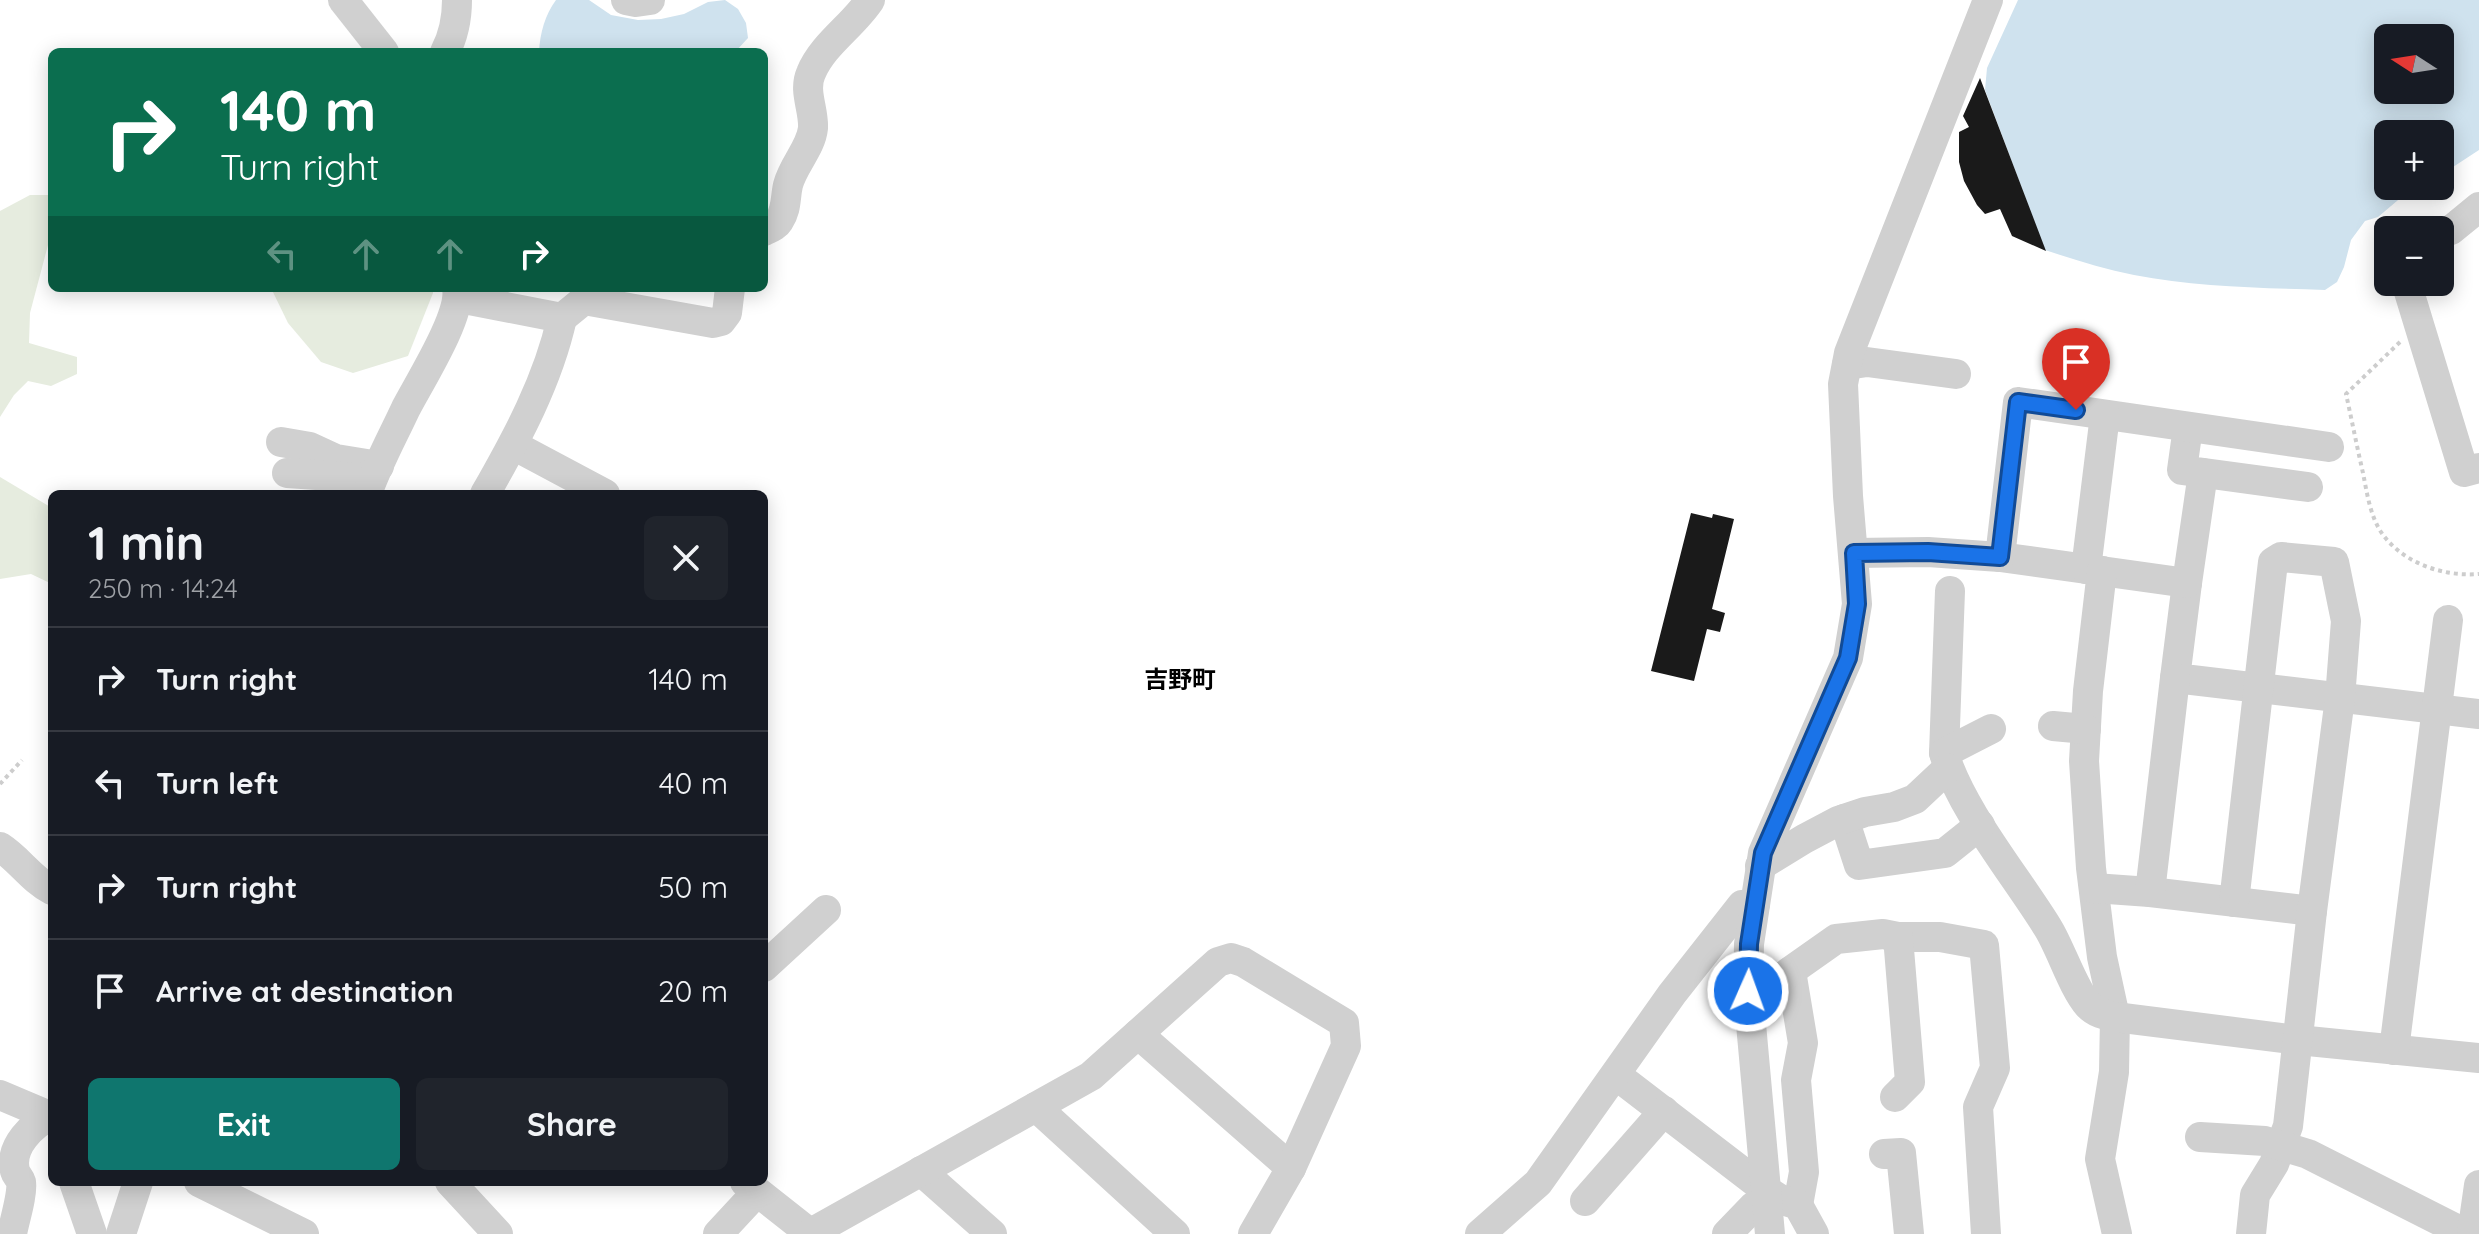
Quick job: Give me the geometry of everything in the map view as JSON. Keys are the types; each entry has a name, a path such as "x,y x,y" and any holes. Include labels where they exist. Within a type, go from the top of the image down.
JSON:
{"street":[{"path":"343,0 381,48"},
{"path":"447,48 457,17 457,0"},
{"path":"626,0 650,0"},
{"path":"768,229 778,224 786,208 788,184 812,133 813,114 808,95 811,73 825,51 870,0"},
{"path":"1770,1234 1748,991 1749,944 1760,866 1768,839 1848,658 1857,604 1843,384 1849,353 1988,0"},
{"path":"2454,228 2479,207"},
{"path":"487,490 533,402 558,338 562,318 584,300 713,323 721,321 727,313 730,292"},
{"path":"373,480 450,324 458,293 562,318"},
{"path":"2410,296 2464,472 2479,468"},
{"path":"1847,365 1867,362 1956,374"},
{"path":"2000,557 2018,402 2329,447"},
{"path":"2105,415 2084,761 2102,957 2115,1017 2114,1072 2100,1159 2117,1234"},
{"path":"2188,427 2182,470 2267,492 2308,487"},
{"path":"281,442 310,447 373,480"},
{"path":"513,445 590,490"},
{"path":"287,473 373,480"},
{"path":"2150,892 2203,473"},
{"path":"1854,553 1928,552 2000,557 2187,583"},
{"path":"2234,902 2273,562 2281,557 2334,562 2346,621 2340,698 2288,1126 2274,1164 2255,1195 2251,1234"},
{"path":"1950,591 1946,761 1980,825 2049,931 2088,1005 2100,1014 2115,1017 2479,1058"},
{"path":"2394,1050 2448,620"},
{"path":"2175,678 2479,714"},
{"path":"2053,726 2086,729"},
{"path":"1760,866 1844,819 1915,799 1946,761 1991,729"},
{"path":"1844,819 1859,865 1945,853 1980,825"},
{"path":"0,847 48,888"},
{"path":"2094,888 2312,911"},
{"path":"1480,1234 1538,1183 1672,994 1742,905 1755,904"},
{"path":"768,954 826,910"},
{"path":"1748,991 1768,987 1836,939 1883,934 1940,937 1984,945 1995,1068 1978,1107 1986,1234"},
{"path":"1895,1097 1910,1082 1898,937"},
{"path":"718,1234 750,1188 810,1234 1091,1076 1218,962 1231,958 1243,962 1344,1023 1347,1035 1346,1046 1291,1168 1253,1234"},
{"path":"1791,971 1803,1043 1796,1080 1804,1172 1798,1205 1814,1234"},
{"path":"1138,1034 1291,1168"},
{"path":"1616,1075 1766,1195 1798,1205"},
{"path":"0,1095 48,1114"},
{"path":"1036,1107 1175,1234"},
{"path":"1585,1201 1664,1111"},
{"path":"12,1234 22,1184 14,1169 16,1153 24,1135 37,1122 48,1118"},
{"path":"2200,1137 2281,1144 2308,1154 2466,1234"},
{"path":"1884,1154 1901,1153 1909,1234"},
{"path":"921,1171 992,1234"},
{"path":"2472,1234 2479,1185"},
{"path":"75,1186 92,1234"},
{"path":"121,1234 137,1186"},
{"path":"204,1186 254,1223 304,1234"},
{"path":"454,1186 495,1233"},
{"path":"1727,1234 1766,1195"}],"path":[{"path":"2402,341 2346,394 2371,509 2381,532 2395,548 2419,565 2466,575 2479,574"},
{"path":"0,784 22,760"}],"shaded area":[{"path":"30,195 48,195 48,245 30,313 29,343 77,357 77,374 51,386 28,381 14,395 0,417 0,211"},
{"path":"273,292 433,292 408,356 353,373 321,362 288,323"},
{"path":"0,477 48,506 48,582 31,574 0,579"}],"water":[{"path":"556,0 589,0 611,15 638,20 661,19 684,14 708,2 725,0 738,9 746,23 748,38 739,48 540,48 549,12"},
{"path":"2018,0 2479,0 2479,150 2454,166 2454,120 2374,120 2374,200 2398,200 2379,216 2365,221 2351,240 2337,282 2325,290 2157,279 2112,270 2045,250 1985,90 1987,68"}],"building":[{"path":"1980,78 2046,251 2012,236 2000,209 1985,214 1964,181 1959,162 1959,132 1969,127 1963,116"},
{"path":"1691,513 1734,519 1712,609 1725,613 1720,632 1707,629 1694,681 1651,671"}],"district":[{"name":"吉野町","path":"1180,679"}],"route":[{"path":"1748,991 1749,944 1763,853 1848,658 1857,604 1854,553 1928,552 2000,557 2018,402 2076,410"}]}
